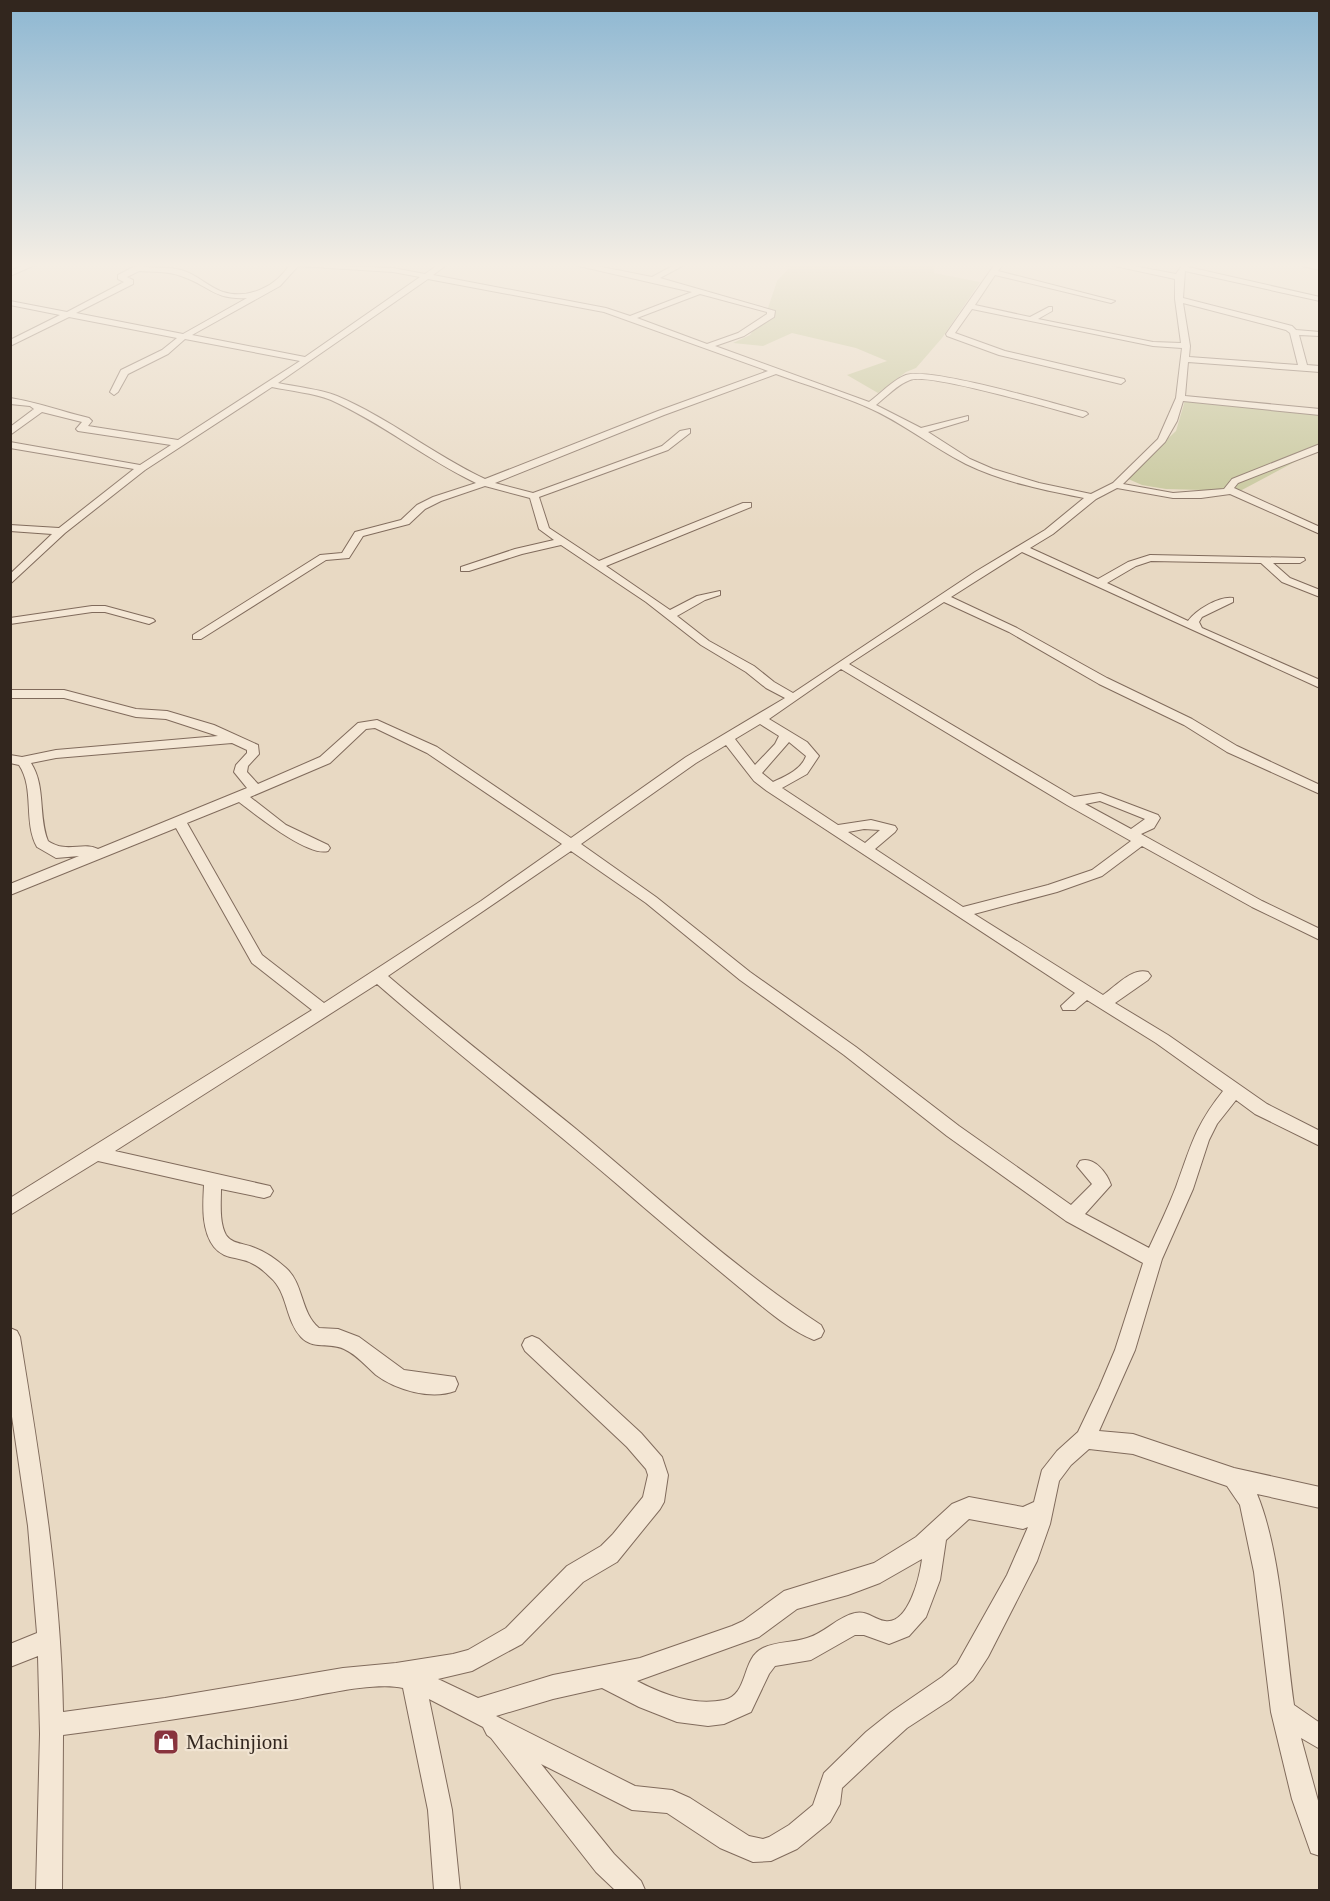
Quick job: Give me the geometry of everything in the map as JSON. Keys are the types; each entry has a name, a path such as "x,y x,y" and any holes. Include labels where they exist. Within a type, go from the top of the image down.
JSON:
{"street":[{"path":"114,392 124,372 164,353"},
{"path":"268,353 307,360"},
{"path":"10,581 60,531 142,468 317,353"},
{"path":"724,353 870,405 920,431 960,457 990,471 1036,486 1092,497"},
{"path":"1001,353 1121,381"},
{"path":"10,1208 378,976 664,778 761,719 841,664 1049,532 1092,497 1116,485 1162,440 1180,398 1186,353"},
{"path":"1191,353 1320,369"},
{"path":"1299,353 1302,368"},
{"path":"197,637 324,557 345,556 359,534 405,522 425,504 451,493 485,483 661,413 774,372"},
{"path":"870,405 908,377 921,376 979,387 1083,414"},
{"path":"272,384 318,392 341,402 451,467 485,483 534,496 666,448 672,444 677,435 687,431"},
{"path":"1180,398 1320,412"},
{"path":"10,401 33,404 40,409 86,420 79,431 179,443"},
{"path":"10,432 40,409"},
{"path":"920,431 965,418"},
{"path":"10,445 142,468"},
{"path":"1231,491 1228,488 1235,481 1320,447"},
{"path":"1116,485 1171,497 1202,496 1231,491 1267,505 1320,531"},
{"path":"534,496 544,530 670,615 705,643 750,669 770,685 793,698"},
{"path":"598,565 747,505"},
{"path":"10,528 60,531"},
{"path":"465,569 519,551 560,542"},
{"path":"1021,548 1240,651 1320,685"},
{"path":"1099,583 1132,564 1150,558 1300,560"},
{"path":"1265,561 1286,580 1320,594"},
{"path":"670,615 701,598 716,593"},
{"path":"944,598 1013,630 1103,681 1188,722 1232,749 1320,790"},
{"path":"1172,618 1197,615 1229,600"},
{"path":"10,621 92,609 105,609 149,621"},
{"path":"1197,615 1193,622 1198,630"},
{"path":"841,664 1072,802 1257,904 1320,935"},
{"path":"10,694 78,696 126,711 175,717 236,739 248,744 255,751 240,767 239,772 256,789"},
{"path":"761,719 812,752 813,759 798,773 772,788"},
{"path":"10,890 325,760 362,726 377,724 432,750 571,844 651,900 746,976 953,1131 1072,1216 1153,1260"},
{"path":"756,772 781,745 786,734"},
{"path":"16,760 56,754 236,739"},
{"path":"728,739 772,788 961,913 1162,1039 1233,1090 1277,1118 1320,1139"},
{"path":"16,760 27,766 34,795 35,827 42,844 56,853 108,851"},
{"path":"240,796 280,828 323,848"},
{"path":"961,913 1052,889 1097,873 1108,867 1153,818 1144,812 1104,797 1072,802"},
{"path":"179,821 257,959 324,1011"},
{"path":"837,830 871,825 882,825 890,829 866,849"},
{"path":"378,976 430,1022 570,1134 677,1226 773,1303 814,1331"},
{"path":"1102,1003 1118,994 1128,982 1143,976"},
{"path":"1069,1006 1086,993"},
{"path":"495,1726 632,1798 641,1801 661,1799 672,1802 720,1833 752,1849 762,1851 782,1845 821,1814 827,1806 832,1780 886,1730 944,1691 964,1672 1011,1589 1040,1527 1048,1477 1085,1439 1125,1350 1153,1260 1173,1216 1203,1134 1211,1119 1233,1090"},
{"path":"98,1154 264,1191"},
{"path":"1072,1216 1102,1185 1101,1181 1086,1166"},
{"path":"213,1179 215,1229 223,1244 230,1249 252,1255 287,1280 300,1320 309,1332 317,1338 340,1338 361,1347 376,1363 397,1377 427,1385 448,1384"},
{"path":"10,1337 33,1476 49,1640 51,1725 48,1890"},
{"path":"51,1725 403,1676 472,1660 514,1636 576,1574 609,1554 621,1542 652,1502 658,1475 655,1464 634,1440 532,1345"},
{"path":"1085,1439 1118,1442 1158,1451 1234,1478 1320,1498"},
{"path":"1234,1478 1248,1498 1254,1513 1265,1572 1283,1712 1304,1799 1320,1844"},
{"path":"477,1710 553,1687 640,1669 751,1629 792,1599 848,1584 880,1572 935,1537 960,1512 969,1508 1023,1518 1043,1509"},
{"path":"604,1677 678,1712 724,1713 741,1707 748,1699 759,1670 767,1658 775,1654 786,1655 813,1648 856,1623 869,1625 885,1634 896,1632 908,1622 920,1608 928,1591 935,1537"},
{"path":"10,1656 49,1640"},
{"path":"403,1676 477,1710 495,1726 591,1846 632,1890"},
{"path":"403,1676 442,1815 447,1890"},
{"path":"1283,1712 1320,1737"}],"green space":[{"path":"867,353 929,353 916,368 906,372 878,393 847,375 887,361"},
{"path":"1186,397 1319,410 1319,449 1240,491 1166,489 1142,485 1126,478 1176,431"}],"place":[{"name":"Machinjioni","path":"166,1742"}]}
